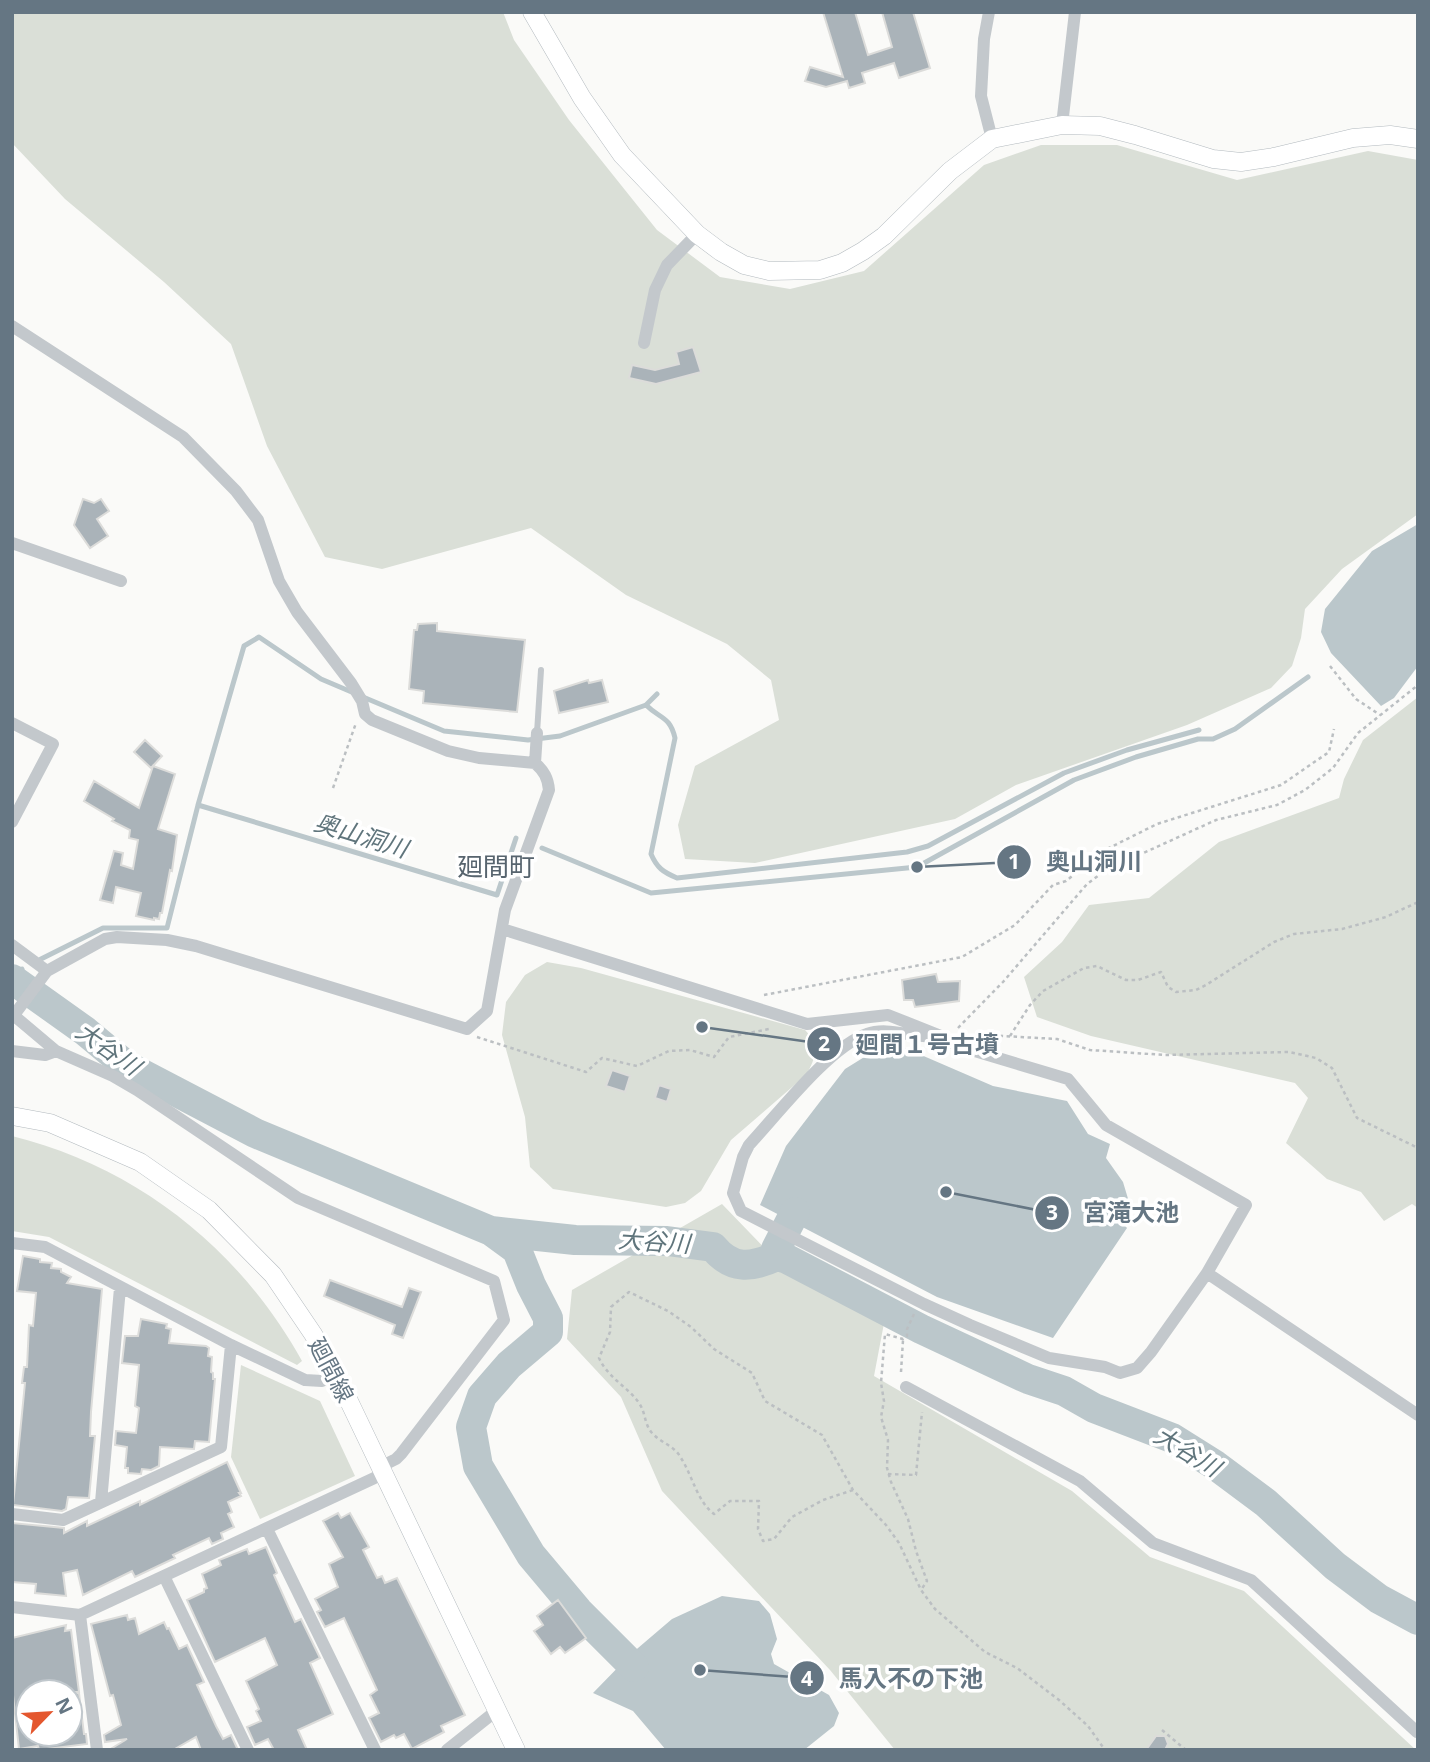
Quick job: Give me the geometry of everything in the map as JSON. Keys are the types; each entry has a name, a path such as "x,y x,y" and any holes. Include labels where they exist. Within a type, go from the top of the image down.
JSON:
{"street":[{"path":"531,12 582,97 622,155 697,234 721,253 744,265 769,271 820,270 842,263 884,236 950,171 992,139 1062,125 1100,126 1213,159 1241,162 1353,138 1390,135 1418,139"},
{"path":"989,12 984,39 981,96 992,139"},
{"path":"1062,125 1076,12"},
{"path":"644,343 654,290 667,265 697,234"},
{"path":"12,326 183,437 236,491 258,520 279,581 291,602 354,688 372,720 449,751 479,758 535,763 543,771 549,790 505,910 487,1011 467,1029 196,946 167,940 117,937 105,939 47,971 13,1014 56,1051 113,1076 298,1198 494,1281 504,1320 401,1454 382,1471 267,1529 80,1615 12,1607"},
{"path":"12,543 121,581"},
{"path":"12,723 53,744 12,822"},
{"path":"535,763 537,733"},
{"path":"502,929 807,1024 888,1015 949,1040 1068,1079 1107,1125 1246,1205 1207,1273 1152,1352 1137,1368 1120,1373 1105,1367 1049,1358 924,1304 741,1211 733,1193 749,1145 835,1052 868,1033 898,1032 949,1040"},
{"path":"12,945 47,971"},
{"path":"12,1051 45,1055 56,1051"},
{"name":"廻間線","path":"12,1116 50,1123 140,1162 209,1210 273,1275 336,1374 516,1750"},
{"path":"12,1243 45,1247 231,1345 305,1380 322,1381 336,1374"},
{"path":"1207,1273 1418,1415"},
{"path":"101,1502 120,1288"},
{"path":"12,1514 63,1520 221,1447 231,1345"},
{"path":"906,1387 1080,1481 1153,1542 1251,1580 1418,1732"},
{"path":"267,1529 375,1750"},
{"path":"164,1576 248,1750"},
{"path":"80,1615 97,1750"},
{"path":"447,1750 496,1712"}],"lane":[{"path":"537,733 541,670"}],"path":[{"path":"1330,666 1356,699 1380,715"},
{"path":"949,1040 1087,884 1106,870 1216,820 1277,805 1305,790 1333,768 1358,733 1418,685"},
{"path":"333,788 363,708"},
{"path":"761,996 962,957 1015,925 1053,885 1066,881 1103,851 1157,824 1281,785 1329,752 1334,729"},
{"path":"1010,1036 1030,1005 1043,991 1084,968 1097,966 1126,980 1138,980 1161,972 1168,987 1176,992 1196,990 1274,942 1294,934 1342,929 1386,917 1418,902"},
{"path":"467,1029 479,1038 586,1072 602,1058 637,1066 669,1051 690,1050 714,1057 729,1037 774,1026 778,1015"},
{"path":"949,1040 984,1035 1010,1036 1057,1039 1090,1050 1165,1055 1289,1052 1316,1058 1332,1068 1357,1118 1418,1149"},
{"path":"853,1490 823,1500 792,1517 774,1539 763,1541 758,1529 759,1501 730,1501 714,1514 705,1507 677,1451 653,1435 645,1424 644,1412 638,1402 603,1367 599,1358 610,1332 611,1307 629,1292 691,1327 714,1349 752,1373 765,1401 822,1435 853,1490 900,1543 921,1590 934,1609 985,1652 1017,1668 1059,1700 1088,1726 1105,1750"},
{"path":"906,1387 901,1384 903,1339 907,1336 907,1329 916,1312"},
{"path":"903,1339 885,1334 881,1383 884,1401 881,1417 888,1440 888,1474 908,1519 927,1581 921,1590"},
{"path":"888,1474 916,1475 923,1397"},
{"path":"1162,1730 1186,1750"}],"shaded area":[{"path":"12,12 503,12 514,40 569,120 657,230 720,277 790,289 864,271 984,165 1041,145 1117,145 1237,180 1368,151 1418,160 1418,514 1342,569 1305,609 1301,638 1292,666 1271,688 1187,725 1016,785 955,819 755,863 685,859 678,825 695,766 779,720 771,680 727,644 626,595 531,528 382,569 325,557 267,446 231,344 164,282 65,199 12,143"},
{"path":"1418,524 1418,666 1394,698 1381,706 1331,653 1321,632 1325,609 1372,551"},
{"path":"1418,697 1418,1208 1412,1204 1384,1221 1361,1192 1327,1179 1286,1143 1308,1098 1295,1083 1091,1036 1037,1017 1024,977 1062,942 1089,905 1149,898 1219,842 1339,798 1344,779 1363,740"},
{"path":"547,962 581,968 805,1030 815,1046 812,1063 806,1075 731,1140 701,1191 685,1203 666,1207 553,1189 530,1167 525,1117 502,1035 506,1002 525,975"},
{"path":"905,1048 993,1086 1067,1101 1088,1134 1110,1144 1106,1158 1123,1182 1129,1202 1119,1219 1127,1228 1053,1338 937,1297 760,1205 786,1146 845,1069 874,1051"},
{"path":"12,1136 58,1150 101,1168 142,1191 181,1218 216,1249 248,1283 277,1320 302,1361 297,1365 49,1237 12,1231"},
{"path":"722,1204 779,1263 885,1318 874,1376 1072,1491 1150,1557 1244,1591 1416,1750 895,1750 830,1670 662,1491 621,1397 567,1339 572,1290"},
{"path":"241,1365 320,1401 355,1476 260,1519 231,1457"},
{"path":"722,1596 759,1601 770,1614 777,1639 771,1654 774,1664 829,1695 839,1713 834,1726 804,1750 666,1750 633,1711 593,1693 631,1654 672,1619"}],"building":[{"path":"823,12 855,12 868,55 892,47 882,12 913,12 930,68 899,78 894,63 862,73 865,83 849,88 847,81 826,87 805,81 810,67 843,77"},
{"path":"693,347 701,372 656,384 629,378 632,365 655,370 679,364 676,352"},
{"path":"83,499 94,503 101,499 109,511 97,519 108,536 90,548 74,525"},
{"path":"437,623 437,631 525,640 517,712 423,703 424,691 409,689 414,630 417,630 418,624"},
{"path":"588,680 589,683 602,680 608,702 559,713 554,691"},
{"path":"145,740 162,756 151,768 134,752"},
{"path":"153,766 175,774 158,829 177,835 162,913 159,919 154,920 136,916 141,893 116,887 113,903 100,900 114,851 123,853 121,865 133,869 138,840 129,838 130,830 84,801 94,781 139,808"},
{"path":"936,974 938,982 960,981 959,1001 915,1007 913,1000 904,1000 902,980"},
{"path":"612,1070 630,1076 625,1092 606,1086"},
{"path":"659,1085 671,1089 667,1102 655,1098"},
{"path":"23,1256 52,1263 51,1268 61,1269 61,1272 71,1277 67,1283 102,1289 91,1412 90,1436 95,1436 89,1498 68,1497 66,1509 62,1511 13,1505 25,1383 22,1383 24,1367 27,1367 29,1325 33,1326 36,1293 17,1291"},
{"path":"330,1280 402,1307 409,1288 421,1292 403,1338 392,1334 395,1325 324,1296"},
{"path":"141,1319 167,1324 166,1328 171,1329 169,1343 209,1348 208,1356 212,1357 211,1372 215,1379 209,1442 195,1441 194,1449 160,1447 159,1466 151,1470 142,1469 141,1474 128,1473 128,1468 125,1468 127,1447 115,1445 116,1431 136,1433 139,1408 135,1406 139,1365 122,1363 125,1336 138,1336"},
{"path":"227,1462 241,1496 228,1502 232,1512 228,1514 234,1527 221,1533 223,1539 212,1544 209,1538 135,1577 132,1571 83,1595 77,1570 63,1573 66,1596 35,1593 36,1584 12,1582 12,1523 64,1528 64,1533 87,1521 87,1526 140,1501 140,1505"},
{"path":"338,1513 341,1518 350,1513 369,1547 363,1550 377,1578 382,1576 385,1583 397,1578 465,1715 441,1726 444,1732 412,1749 404,1734 396,1738 394,1735 381,1742 369,1718 379,1713 370,1695 377,1690 344,1618 325,1627 317,1612 321,1610 315,1599 338,1587 329,1564 343,1557 323,1521"},
{"path":"266,1547 277,1573 274,1575 295,1622 301,1619 320,1658 310,1663 333,1714 298,1730 307,1750 274,1750 268,1739 255,1745 247,1727 261,1721 256,1711 259,1709 246,1681 277,1665 265,1638 215,1662 187,1600 204,1592 207,1588 202,1574 221,1565 219,1560 247,1549 249,1554"},
{"path":"558,1600 586,1638 565,1653 560,1647 551,1654 534,1631 543,1625 537,1616"},
{"path":"127,1615 128,1620 135,1618 139,1634 164,1622 179,1649 187,1645 204,1682 197,1685 216,1726 223,1739 231,1735 238,1750 201,1750 196,1737 173,1750 109,1750 127,1739 105,1742 104,1735 121,1725 113,1695 110,1696 91,1624"},
{"path":"66,1625 65,1631 71,1630 77,1678 14,1678 14,1704 12,1638"},
{"path":"1156,1736 1165,1736 1168,1744 1165,1750 1146,1750"}],"waterway":[{"path":"41,959 103,928 167,928 198,805 244,646 259,637 321,679 354,693"},
{"name":"奥山洞川","path":"542,848 651,893 917,867 1074,780 1136,757 1198,739 1213,739 1235,729 1308,677"},
{"path":"363,697 444,731 528,740 560,736 646,705 657,694"},
{"path":"646,705 667,722 675,738 651,854 661,869 677,878 907,852 928,846 1064,773 1127,750 1199,730"},
{"name":"奥山洞川","path":"198,805 497,895 516,838"},
{"path":"12,974 22,969"},
{"name":"大谷川","path":"12,979 85,1031 127,1066 255,1133 491,1231 575,1240 667,1241 713,1247 727,1260 742,1265 759,1263 777,1256 787,1259 921,1329 1028,1379 1064,1391 1094,1408 1172,1438 1215,1465 1266,1503 1335,1566 1379,1599 1418,1620"},
{"path":"777,1256 776,1249 795,1212"},
{"path":"491,1231 517,1250 548,1318 548,1332 509,1365 482,1396 471,1427 478,1466 531,1555 578,1611 634,1667"}],"place":[{"name":"奥山洞川","path":"917,867"},
{"name":"廻間１号古墳","path":"702,1027"},
{"name":"宮滝大池","path":"946,1192"},
{"name":"馬入不の下池","path":"700,1670"}],"district":[{"name":"廻間町","path":"496,867"}]}
